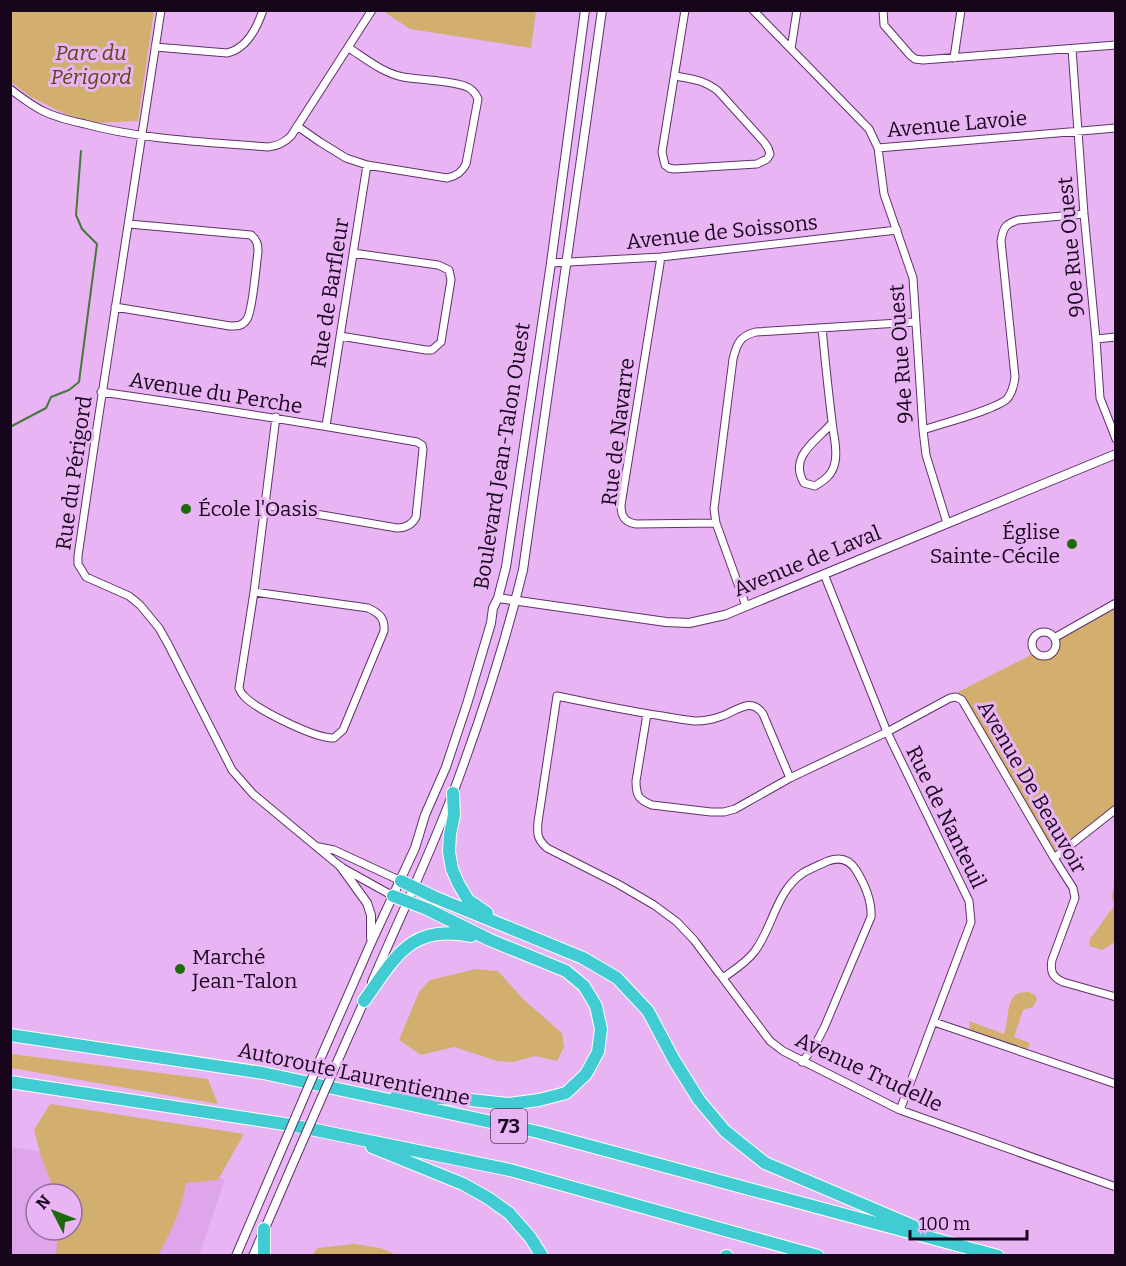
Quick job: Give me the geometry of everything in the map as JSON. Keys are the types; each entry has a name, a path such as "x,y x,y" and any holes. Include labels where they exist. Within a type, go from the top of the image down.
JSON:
{"highway":[{"path":"453,794 454,815 449,852 452,869 458,883 468,900 511,928"},
{"path":"400,881 583,958 617,978 648,1011 674,1060 699,1100 725,1131 765,1163 952,1243"},
{"path":"361,1094 508,1104 539,1100 566,1093 586,1074 598,1052 602,1029 596,1006 584,986 566,971 490,940 427,909 393,897"},
{"path":"364,1001 394,959 410,944 426,936 445,932 490,940"},
{"name":"Autoroute Laurentienne","path":"10,1035 263,1073 538,1132 998,1256"},
{"name":"73","path":"10,1082 291,1125 510,1170 818,1256"},
{"path":"343,1136 463,1185 488,1198 509,1213 530,1237 542,1256"},
{"path":"264,1229 264,1256"}],"street":[{"name":"Rue du Périgord","path":"161,10 101,392 78,564 86,577 129,596 140,605 159,628 232,770 253,794 340,867 393,897"},
{"path":"155,47 227,53 235,51 240,48 260,22 263,10"},
{"path":"10,88 44,111 102,129 142,136 277,146 291,136 372,10"},
{"name":"Boulevard Jean-Talon Ouest","path":"236,1256 371,943 415,848 425,815 450,755 491,623 506,567 551,263 585,10"},
{"name":"Boulevard Jean-Talon Ouest","path":"253,1256 453,794 515,600 524,558 602,10"},
{"path":"675,76 702,81 718,92 764,142 770,154 767,159 758,164 674,169 664,165 662,152 686,10"},
{"name":"Avenue Lavoie","path":"753,10 869,129 878,148 1116,128"},
{"path":"791,49 797,10"},
{"path":"882,10 884,25 915,59 1116,45"},
{"path":"954,58 961,10"},
{"path":"297,126 346,158 367,165 447,178 463,170 478,99 476,94 467,87 392,74 349,48"},
{"name":"90e Rue Ouest","path":"1072,49 1100,398 1116,439"},
{"name":"94e Rue Ouest","path":"878,148 884,194 913,278 922,430 926,455 947,523"},
{"name":"Rue de Barfleur","path":"326,426 367,165"},
{"path":"922,430 999,405 1010,395 1015,377 1001,242 1005,227 1018,220 1084,214"},
{"path":"115,307 231,326 243,324 249,315 258,252 258,243 255,238 251,235 129,224"},
{"name":"Avenue de Soissons","path":"551,263 660,257 897,230"},
{"path":"340,336 432,350 441,342 451,280 449,270 438,265 353,253"},
{"name":"Rue de Navarre","path":"660,257 621,512 624,519 636,524 716,523"},
{"path":"746,606 716,523 714,509 733,359 740,340 746,334 915,322"},
{"path":"822,328 836,448 835,464 825,480 815,486 804,483 800,476 801,457 832,423"},
{"path":"1096,339 1116,337"},
{"name":"Avenue du Perche","path":"101,392 276,417 417,442 422,445 416,517 408,526 397,528 264,505"},
{"path":"254,592 368,608 381,617 384,631 343,730 334,738 321,736 274,716 246,699 239,688 254,592 276,417"},
{"name":"Avenue de Laval","path":"498,598 666,622 689,623 725,615 1116,454"},
{"name":"Rue de Nanteuil","path":"824,574 886,732 969,901 971,922 900,1110"},
{"path":"1054,638 1116,603"},
{"name":"Avenue Trudelle","path":"647,714 557,696 538,822 537,833 540,842 547,848 654,905 677,922 694,940 770,1041 783,1052 900,1110 1116,1187"},
{"name":"Avenue De Beauvoir","path":"886,732 950,698 956,697 962,700 1053,858 1073,888 1075,898 1052,960 1050,968 1052,974 1063,982 1116,997"},
{"path":"790,778 763,714 754,705 744,706 710,720 696,721 647,714 636,782 636,792 639,797 652,806 711,812 735,809 790,778 886,732"},
{"path":"1053,858 1116,809"},
{"name":"Rue du Périgord","path":"316,846 334,850 400,881"},
{"path":"723,978 756,950 782,897 802,874 834,859 843,859 853,866 870,900 871,917 824,1028 814,1047 802,1062"},
{"path":"340,867 367,903 371,915 371,943"},
{"path":"934,1022 1116,1084"}],"shaded area":[{"path":"10,1147 225,1179 199,1255 11,1255"}],"green space":[{"name":"Parc du Périgord","path":"10,11 154,11 138,121 93,123 63,113 31,97 11,82"},
{"path":"383,11 536,11 531,48 410,29"},
{"path":"1115,603 1115,809 1054,858 965,702 950,698 1029,656 1034,651 1039,656 1049,656 1055,648 1054,638"},
{"path":"1115,878 1115,942 1102,950 1089,946 1090,939 1114,906 1112,897"},
{"path":"476,969 498,971 524,1000 562,1033 564,1047 557,1061 535,1056 513,1062 497,1061 454,1047 421,1055 399,1040 419,992 430,980"},
{"path":"1029,992 1037,999 1033,1007 1023,1010 1014,1037 1030,1043 1027,1051 970,1031 969,1021 1004,1034 1011,1000 1019,993"},
{"path":"11,1054 208,1079 218,1104 11,1068"},
{"path":"50,1104 244,1134 218,1180 186,1183 168,1238 158,1255 56,1255 57,1242 84,1242 84,1182 51,1182 34,1130"},
{"path":"354,1244 380,1248 397,1255 312,1255 318,1248"}],"waterway":[{"path":"10,427 46,408 51,397 69,390 79,382 97,244 82,229 76,215 81,151"}],"place":[{"name":"École l'Oasis","path":"186,509"},
{"name":"Église Sainte-Cécile","path":"1072,544"},
{"name":"Marché Jean-Talon","path":"180,969"}]}
